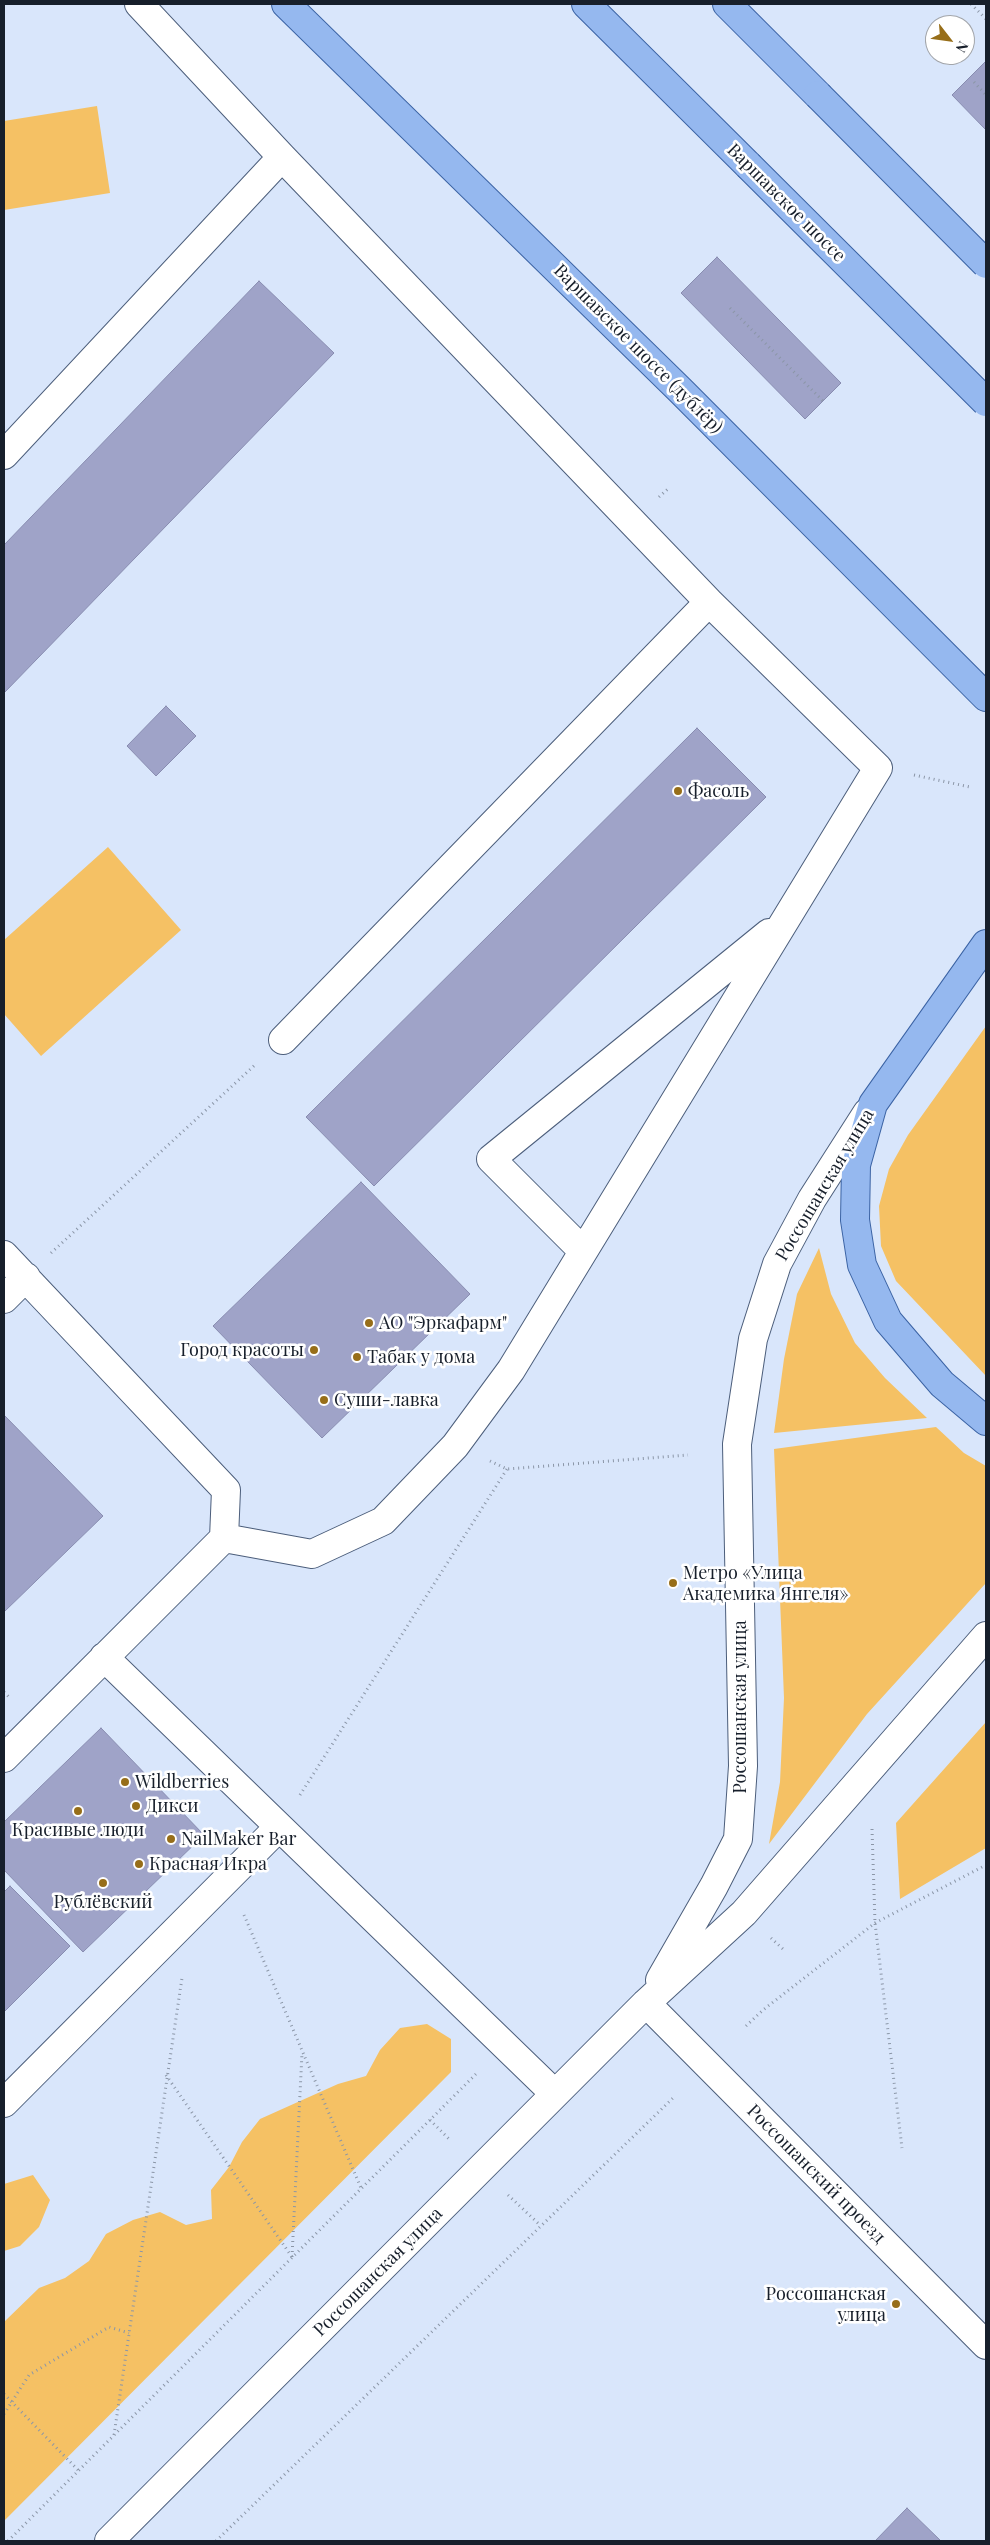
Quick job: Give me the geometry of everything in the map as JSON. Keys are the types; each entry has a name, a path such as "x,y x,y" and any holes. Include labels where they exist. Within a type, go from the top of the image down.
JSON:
{"main road":[{"name":"Варшавское шоссе (дублёр)","path":"286,4 674,384 986,697"},
{"name":"Варшавское шоссе","path":"586,4 986,402"},
{"path":"727,4 986,264"},
{"name":"Россошанская улица","path":"873,1104 986,944"},
{"path":"873,1104 856,1165 855,1220 862,1265 888,1321 942,1384 986,1421"}],"street":[{"path":"139,4 282,157 709,602 878,768 511,1370 455,1446 383,1522 312,1554 224,1538"},
{"path":"4,455 282,157"},
{"path":"283,1040 709,602"},
{"path":"583,1251 491,1159 785,919"},
{"name":"Россошанская улица","path":"646,2002 714,1886 738,1839 743,1766 737,1444 753,1339 778,1264 812,1199 873,1104"},
{"path":"4,1255 226,1490 224,1538 4,1758"},
{"path":"4,1299 26,1277"},
{"name":"Россошанская улица","path":"109,2541 646,2002 744,1913 986,1636"},
{"path":"104,1658 555,2094"},
{"path":"4,2103 279,1827"},
{"name":"Россошанский проезд","path":"646,2002 986,2345"}],"path":[{"path":"971,4 986,19"},
{"path":"974,82 986,95"},
{"path":"730,308 823,401"},
{"path":"878,768 970,787"},
{"path":"26,1277 283,1040"},
{"path":"455,1446 507,1469 688,1455"},
{"path":"279,1827 507,1469"},
{"path":"872,1830 875,1923 902,2148"},
{"path":"746,2026 763,2010 875,1923 986,1865"},
{"path":"228,1878 361,2188"},
{"path":"114,2435 166,2075 183,1971"},
{"path":"8,2541 504,2046"},
{"path":"292,2257 302,2051"},
{"path":"166,2075 292,2257"},
{"path":"216,2541 673,2098"},
{"path":"430,2120 450,2140"},
{"path":"501,2188 540,2226"},
{"path":"4,2414 29,2375 109,2327 129,2333"},
{"path":"4,2394 79,2471"}],"shaded area":[{"path":"97,106 110,193 4,210 4,121"},
{"path":"108,847 181,930 41,1056 4,1014 4,940"},
{"path":"986,1026 986,1376 896,1281 881,1246 879,1206 889,1169 908,1135"},
{"path":"819,1248 831,1294 855,1343 885,1378 927,1418 774,1433 784,1359 797,1294"},
{"path":"936,1427 964,1453 986,1466 986,1583 867,1714 769,1844 780,1782 784,1698 774,1449"},
{"path":"986,1722 986,1848 900,1899 896,1823"},
{"path":"427,2024 451,2039 451,2072 4,2521 4,2322 39,2288 65,2278 89,2261 106,2234 133,2220 160,2212 186,2225 212,2219 211,2190 229,2167 242,2142 260,2119 338,2084 366,2076 380,2050 400,2028"},
{"path":"33,2175 50,2200 39,2227 20,2246 4,2251 4,2184"}],"building":[{"path":"986,61 986,130 952,95"},
{"path":"717,257 841,383 805,419 681,293"},
{"path":"259,281 334,353 4,693 4,545"},
{"path":"166,706 196,736 156,776 127,746"},
{"path":"697,728 766,797 374,1186 306,1117"},
{"path":"361,1182 470,1294 322,1438 213,1326"},
{"path":"4,1415 103,1516 4,1612"},
{"path":"101,1728 204,1835 83,1952 4,1870 4,1822"},
{"path":"10,1886 70,1946 4,2012 4,1892"},
{"path":"907,2508 941,2541 875,2541"}],"place":[{"name":"Фасоль","path":"678,791"},
{"name":"АО \"Эркафарм\"","path":"369,1323"},
{"name":"Город красоты","path":"314,1350"},
{"name":"Табак у дома","path":"357,1357"},
{"name":"Суши-лавка","path":"324,1400"},
{"name":"Метро «Улица Академика Янгеля»","path":"673,1583"},
{"name":"Wildberries","path":"125,1782"},
{"name":"Дикси","path":"136,1806"},
{"name":"Красивые люди","path":"78,1811"},
{"name":"NailMaker Bar","path":"171,1839"},
{"name":"Красная Икра","path":"139,1864"},
{"name":"Рублёвский","path":"103,1883"},
{"name":"Россошанская улица","path":"896,2304"}]}
